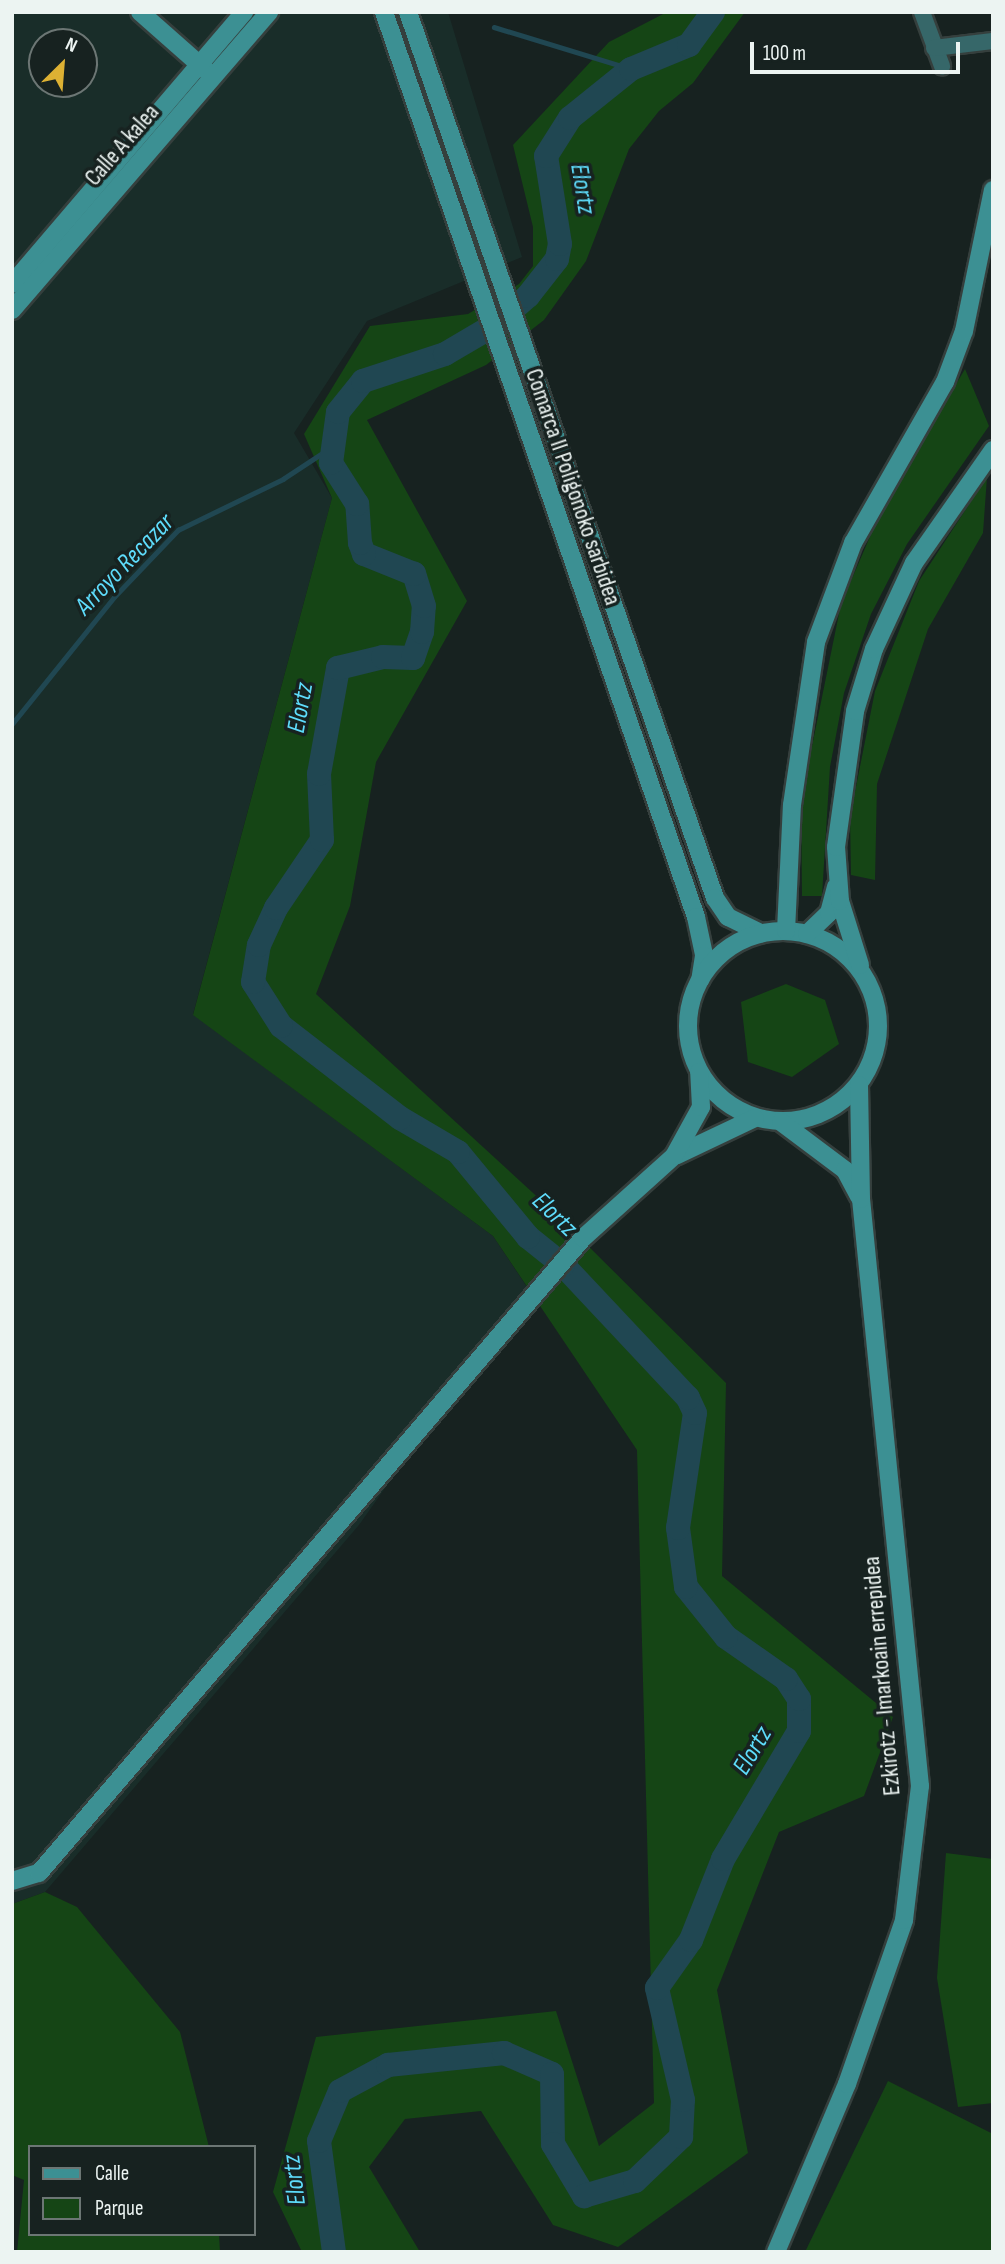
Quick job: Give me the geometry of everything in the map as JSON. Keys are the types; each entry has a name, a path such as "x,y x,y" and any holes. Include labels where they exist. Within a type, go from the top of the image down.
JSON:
{"street":[{"path":"139,12 207,71"},
{"name":"Calle A kalea","path":"12,310 207,71 244,12"},
{"name":"Calle A kalea","path":"12,284 207,71 268,12"},
{"name":"Comarca II Poligonoko sarbidea","path":"384,12 696,917 704,956 700,980"},
{"name":"Comarca II Poligonoko sarbidea","path":"408,12 715,898 728,917 761,933"},
{"path":"922,12 942,66"},
{"path":"934,48 993,41"},
{"path":"786,931 792,804 816,642 853,543 945,382 964,331 990,198"},
{"path":"807,934 829,913 836,883 840,799 855,710 896,597 946,511 993,450"},
{"path":"699,1072 723,1100 755,1118 781,1122 819,1114 859,1085 879,1028 836,883"},
{"path":"674,1156 701,1107 699,1072 688,1026 700,980 726,951 761,933 786,931 807,934 828,942 862,971"},
{"name":"Ezkirotz - Imarkoain errepidea","path":"776,2252 889,1966 914,1862 920,1786 861,1199 859,1085"},
{"path":"12,1881 39,1873 583,1238 674,1156 755,1118"},
{"name":"Ezkirotz - Imarkoain errepidea","path":"781,1122 845,1170 861,1199"}],"shaded area":[{"path":"12,12 448,12 522,257 367,321 294,433 332,498 193,1014 493,1236 527,1287 359,1525 45,1892 12,1904"}],"green space":[{"path":"667,12 745,12 693,83 659,111 629,149 586,261 544,320 486,365 367,420 467,601 376,762 350,906 316,994 556,1214 726,1383 722,1576 893,1717 864,1796 779,1832 717,1990 748,2153 618,2247 553,2225 481,2111 405,2119 369,2167 420,2252 302,2252 273,2192 316,2037 556,2011 599,2146 654,2103 637,1450 493,1236 193,1015 332,498 304,434 370,326 468,314 519,284 533,266 533,227 513,145 609,42"},
{"path":"965,369 989,426 907,544 871,614 844,693 830,767 822,896 802,896 801,800 841,604 881,511"},
{"path":"987,477 983,533 928,629 877,784 875,880 851,875 850,817 875,691 919,581"},
{"path":"786,984 825,1000 839,1044 792,1077 748,1062 741,1002"},
{"path":"946,1853 993,1859 993,2103 958,2107 937,1978"},
{"path":"45,1892 77,1907 180,2032 208,2145 28,2145 28,2236 219,2236 220,2252 17,2252 24,2180 12,2175 12,1904"},
{"path":"888,2081 993,2134 993,2252 805,2252"}],"waterway":[{"name":"Elortz","path":"334,2252 319,2141 340,2091 388,2065 504,2053 552,2074 553,2144 584,2196 635,2181 681,2137 683,2100 657,1988 691,1940 723,1859 799,1731 799,1699 786,1679 726,1637 686,1587 678,1528 695,1413 688,1398 563,1265 528,1237 458,1152 400,1118 281,1026 253,982 259,945 276,908 322,840 319,774 338,668 383,657 413,658 422,632 424,606 414,574 364,554 360,543 357,504 331,463 338,412 363,381 445,354 496,324 528,296 557,259 560,244 546,156 570,118 631,69 689,45 713,12"},
{"path":"494,27 631,69"},
{"name":"Arroyo Recazar","path":"12,724 114,597 178,530 283,479 330,448"}]}
